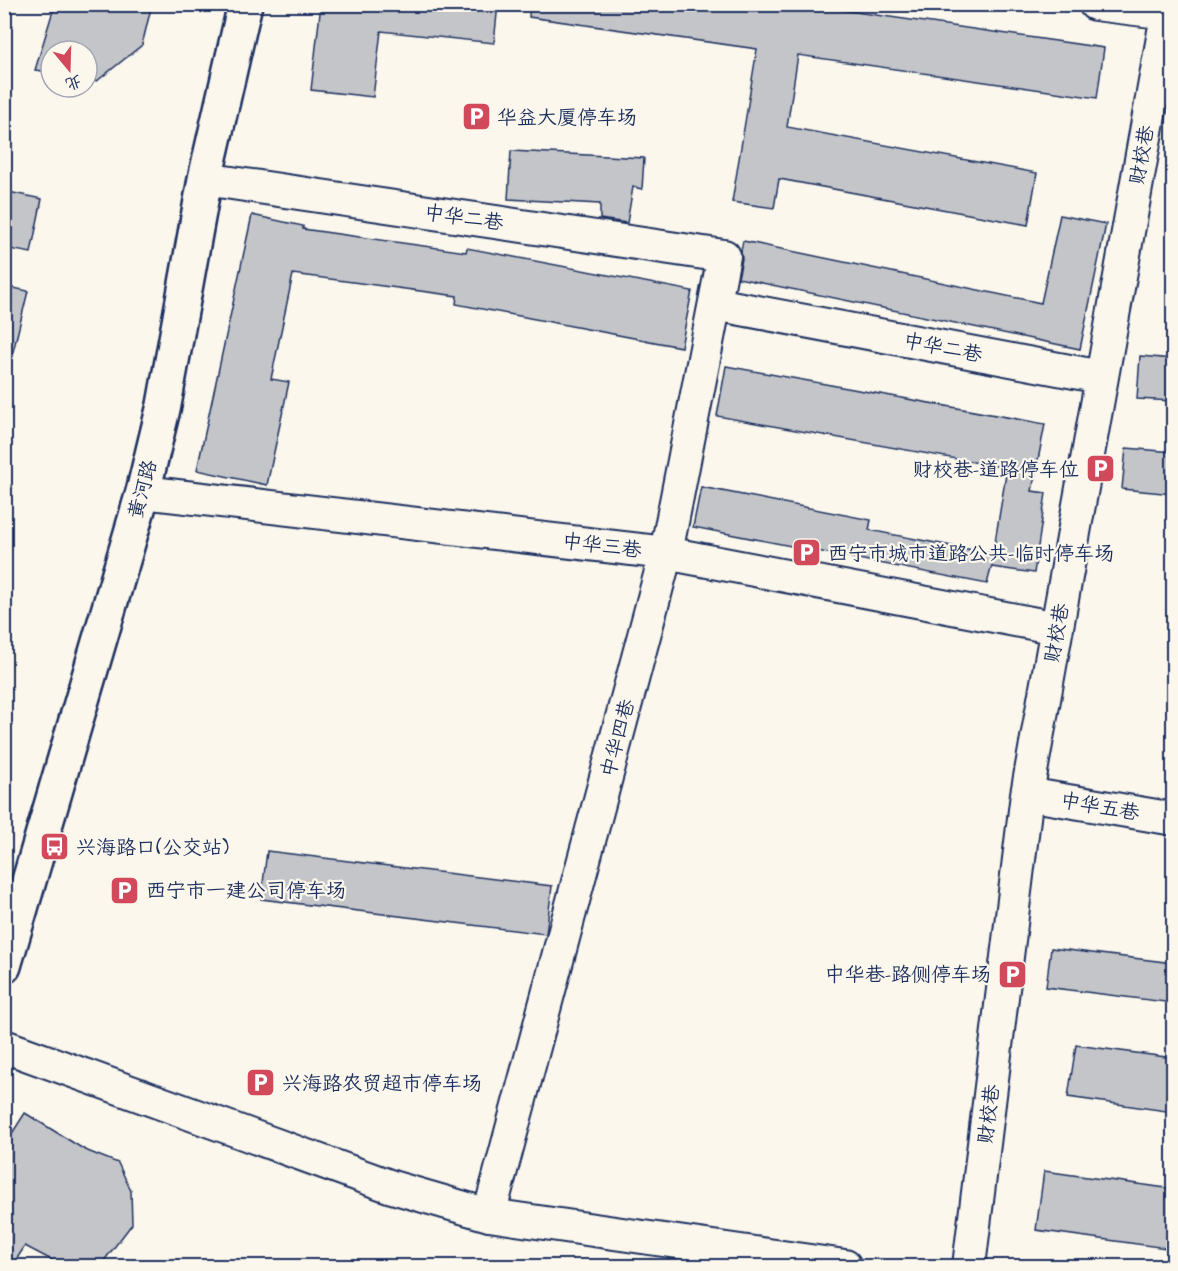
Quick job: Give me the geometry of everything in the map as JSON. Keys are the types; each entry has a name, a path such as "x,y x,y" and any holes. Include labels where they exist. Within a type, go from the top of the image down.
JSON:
{"main road":[{"name":"黄河路","path":"4,966 142,492 164,405 205,179 245,4"}],"street":[{"path":"1095,4 1168,9"},
{"name":"财校巷","path":"969,1266 1027,794 1168,9"},
{"name":"中华二巷","path":"205,179 724,256"},
{"name":"中华四巷","path":"489,1215 666,553 724,256"},
{"name":"中华二巷","path":"715,304 1101,377"},
{"name":"中华三巷","path":"142,492 666,553 1057,628"},
{"name":"中华五巷","path":"1027,794 1173,819"},
{"path":"4,1046 392,1187 489,1215 845,1266"}],"shaded area":[{"path":"648,1257 702,1266 647,1266"}],"building":[{"path":"55,4 152,4 142,45 99,79 99,39 44,39"},
{"path":"321,4 498,4 494,43 381,31 373,97 311,90"},
{"path":"530,4 800,4 1104,48 1097,98 798,55 787,127 1037,173 1028,225 779,179 774,208 732,202 757,49 529,17"},
{"path":"39,57 39,70 35,70"},
{"path":"511,151 644,158 642,189 633,187 627,223 600,219 600,204 508,199"},
{"path":"4,191 42,199 31,253 4,248"},
{"path":"252,215 303,226 303,229 466,252 467,248 692,291 681,347 456,304 457,296 293,274 271,379 289,382 267,485 197,470"},
{"path":"1060,215 1106,224 1080,349 738,278 743,241 1041,303"},
{"path":"4,286 28,291 12,356 4,355"},
{"path":"1140,356 1173,359 1173,401 1137,399"},
{"path":"726,366 1045,424 1032,491 1046,493 1034,573 992,567 992,565 987,584 693,527 701,487 871,520 869,530 993,554 1007,468 717,416"},
{"path":"1126,448 1173,452 1173,494 1122,489"},
{"path":"267,851 552,886 546,934 261,899"},
{"path":"1051,948 1173,963 1173,1003 1046,987"},
{"path":"1076,1045 1173,1058 1173,1112 1068,1097"},
{"path":"25,1113 85,1150 118,1163 131,1191 132,1224 100,1266 63,1266 25,1246 12,1266 4,1266 4,1146"},
{"path":"1044,1171 1173,1189 1173,1249 1036,1230"}],"place":[{"name":"华益大厦停车场","path":"476,117"},
{"name":"财校巷-道路停车位","path":"1100,469"},
{"name":"西宁市城市道路公共-临时停车场","path":"807,553"},
{"name":"兴海路口(公交站)","path":"55,847"},
{"name":"西宁市一建公司停车场","path":"125,890"},
{"name":"中华巷-路侧停车场","path":"1012,974"},
{"name":"兴海路农贸超市停车场","path":"261,1083"}]}
